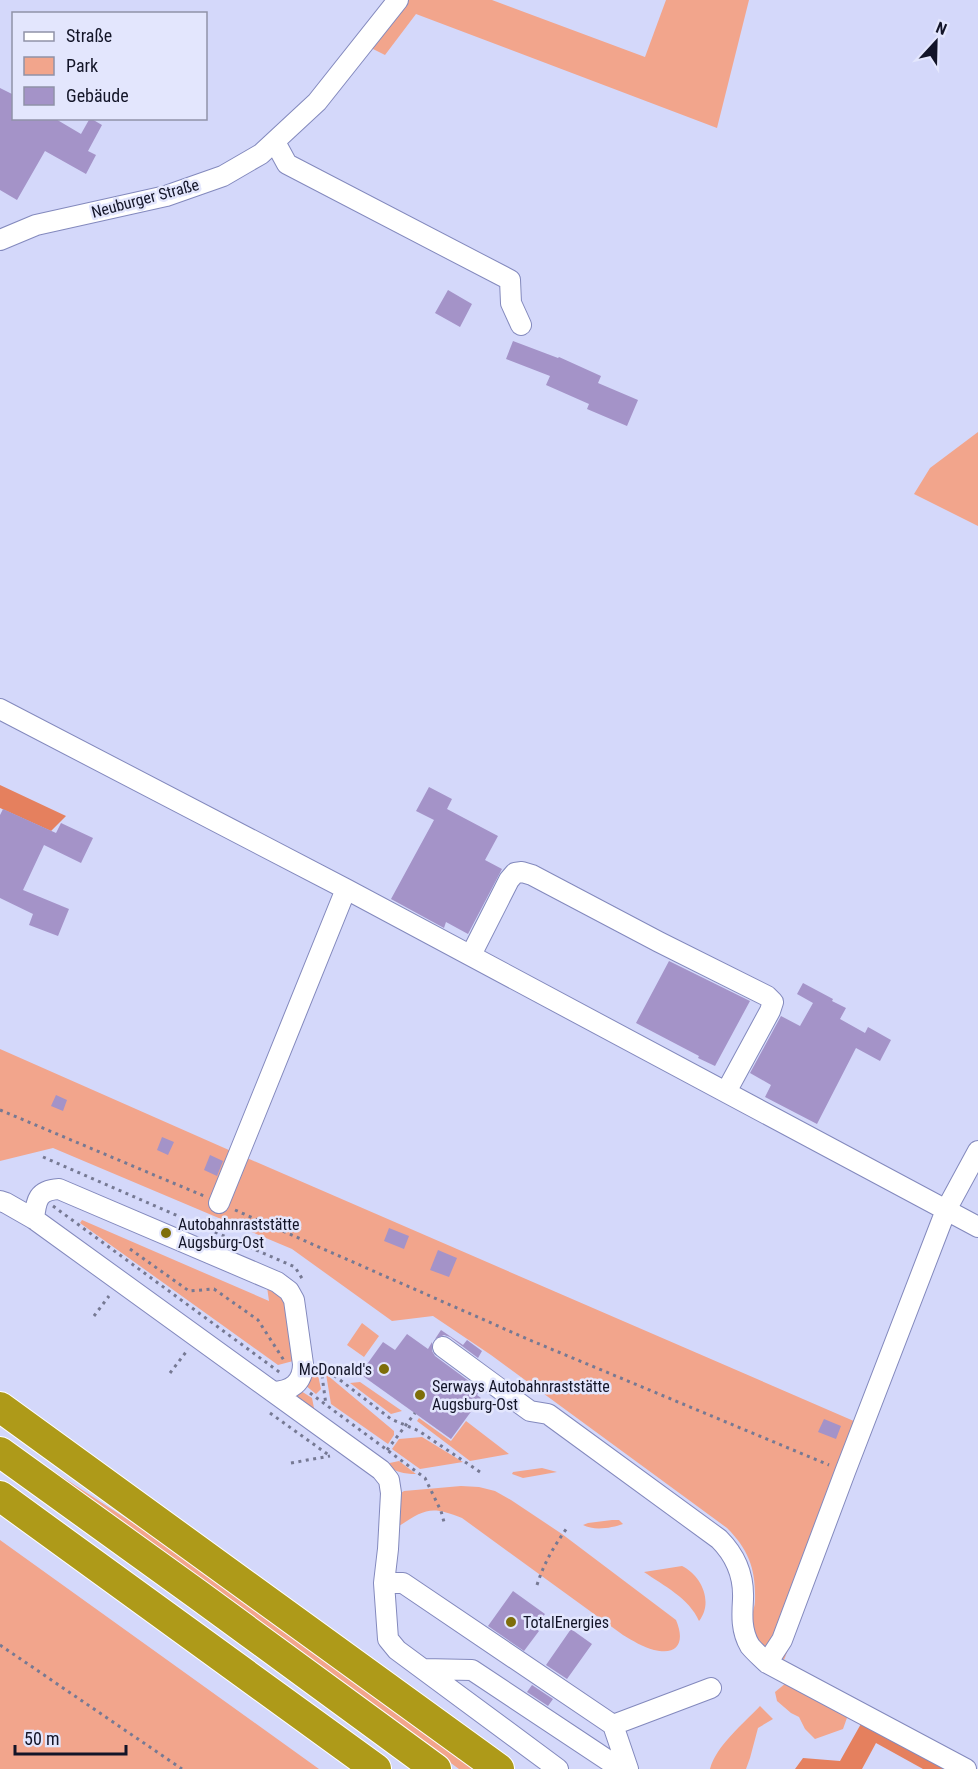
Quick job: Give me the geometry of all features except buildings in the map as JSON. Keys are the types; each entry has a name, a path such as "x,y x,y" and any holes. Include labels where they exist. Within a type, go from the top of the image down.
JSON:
{"highway":[{"path":"0,1407 499,1769"},
{"path":"0,1452 436,1769"},
{"path":"0,1496 376,1769"},
{"path":"270,1692 356,1769"}],"street":[{"name":"Neuburger Straße","path":"0,240 36,225 166,196 222,176 261,154 317,102 398,0"},
{"path":"275,142 287,164 510,280 511,303 520,325"},
{"path":"0,709 471,955 978,1227"},
{"path":"471,955 509,880 514,873 522,872 532,875 767,996 772,1002 770,1011 726,1092"},
{"path":"219,1203 346,889"},
{"path":"767,1663 782,1640 946,1210 978,1151"},
{"path":"34,1219 39,1196 50,1189 65,1191 278,1282 289,1291 294,1300 300,1378 290,1389 273,1392"},
{"path":"0,1201 34,1219 381,1470 389,1480 391,1493 384,1583 387,1639 397,1650 558,1769"},
{"path":"443,1347 530,1411 548,1414 719,1539 737,1563 741,1577 743,1629 749,1644 767,1663 966,1769"},
{"path":"384,1583 403,1583 613,1725 628,1769"},
{"path":"423,1669 472,1670 621,1769"},
{"path":"613,1725 711,1688"}],"path":[{"path":"0,1110 219,1203 532,1341 845,1472"},
{"path":"39,1196 300,1378 425,1478 444,1522"},
{"path":"130,1249 189,1291 214,1289 258,1320 292,1374 300,1378 327,1370 391,1419 419,1431 480,1472"},
{"path":"94,1316 109,1296"},
{"path":"170,1372 186,1352"},
{"path":"405,1425 415,1413"},
{"path":"537,1585 552,1549 567,1528"},
{"path":"0,1645 182,1769"}],"green space":[{"path":"407,0 492,0 645,57 666,0 749,0 717,128 416,14 385,55 369,47"},
{"path":"978,432 978,526 914,494 930,468"},
{"path":"0,1049 863,1425 845,1472 854,1476 784,1660 760,1647 752,1619 755,1601 750,1561 741,1544 727,1528 491,1355 433,1316 392,1321 292,1249 53,1148 0,1161"},
{"path":"82,1220 269,1301 266,1280 285,1299 297,1360 278,1365 80,1223"},
{"path":"362,1323 379,1336 364,1357 347,1345"},
{"path":"326,1374 394,1431 388,1444 331,1404"},
{"path":"310,1375 318,1375 321,1389 316,1394 305,1385"},
{"path":"360,1382 402,1411 391,1414 350,1383"},
{"path":"301,1391 312,1398 315,1413 294,1395"},
{"path":"419,1418 451,1441 466,1421 509,1454 470,1461 417,1421"},
{"path":"422,1437 463,1462 420,1469 392,1449 399,1439"},
{"path":"399,1461 416,1474 400,1472 385,1464"},
{"path":"47,1467 205,1570 479,1769 459,1769"},
{"path":"542,1468 557,1472 523,1478 512,1474 513,1472"},
{"path":"461,1486 495,1491 562,1534 676,1620 680,1634 678,1645 669,1651 642,1646 462,1518 443,1512 429,1511 416,1515 399,1526 401,1493 404,1491"},
{"path":"619,1520 623,1524 603,1528 583,1525 588,1523"},
{"path":"0,1540 319,1769 0,1769"},
{"path":"682,1566 695,1576 703,1590 705,1606 699,1621 682,1599 644,1572"},
{"path":"786,1683 848,1715 843,1729 815,1739 805,1729 799,1717 777,1701 775,1692"},
{"path":"760,1706 773,1719 758,1728 746,1769 710,1769 724,1744"}],"shaded area":[{"path":"0,785 66,816 51,831 0,808"},
{"path":"862,1722 953,1769 923,1769 876,1743 862,1769 795,1769 803,1758 840,1761"}],"place":[{"name":"Autobahnraststätte Augsburg-Ost","path":"166,1233"},
{"name":"McDonald's","path":"384,1369"},
{"name":"Serways Autobahnraststätte Augsburg-Ost","path":"420,1395"},
{"name":"TotalEnergies","path":"511,1622"}]}
